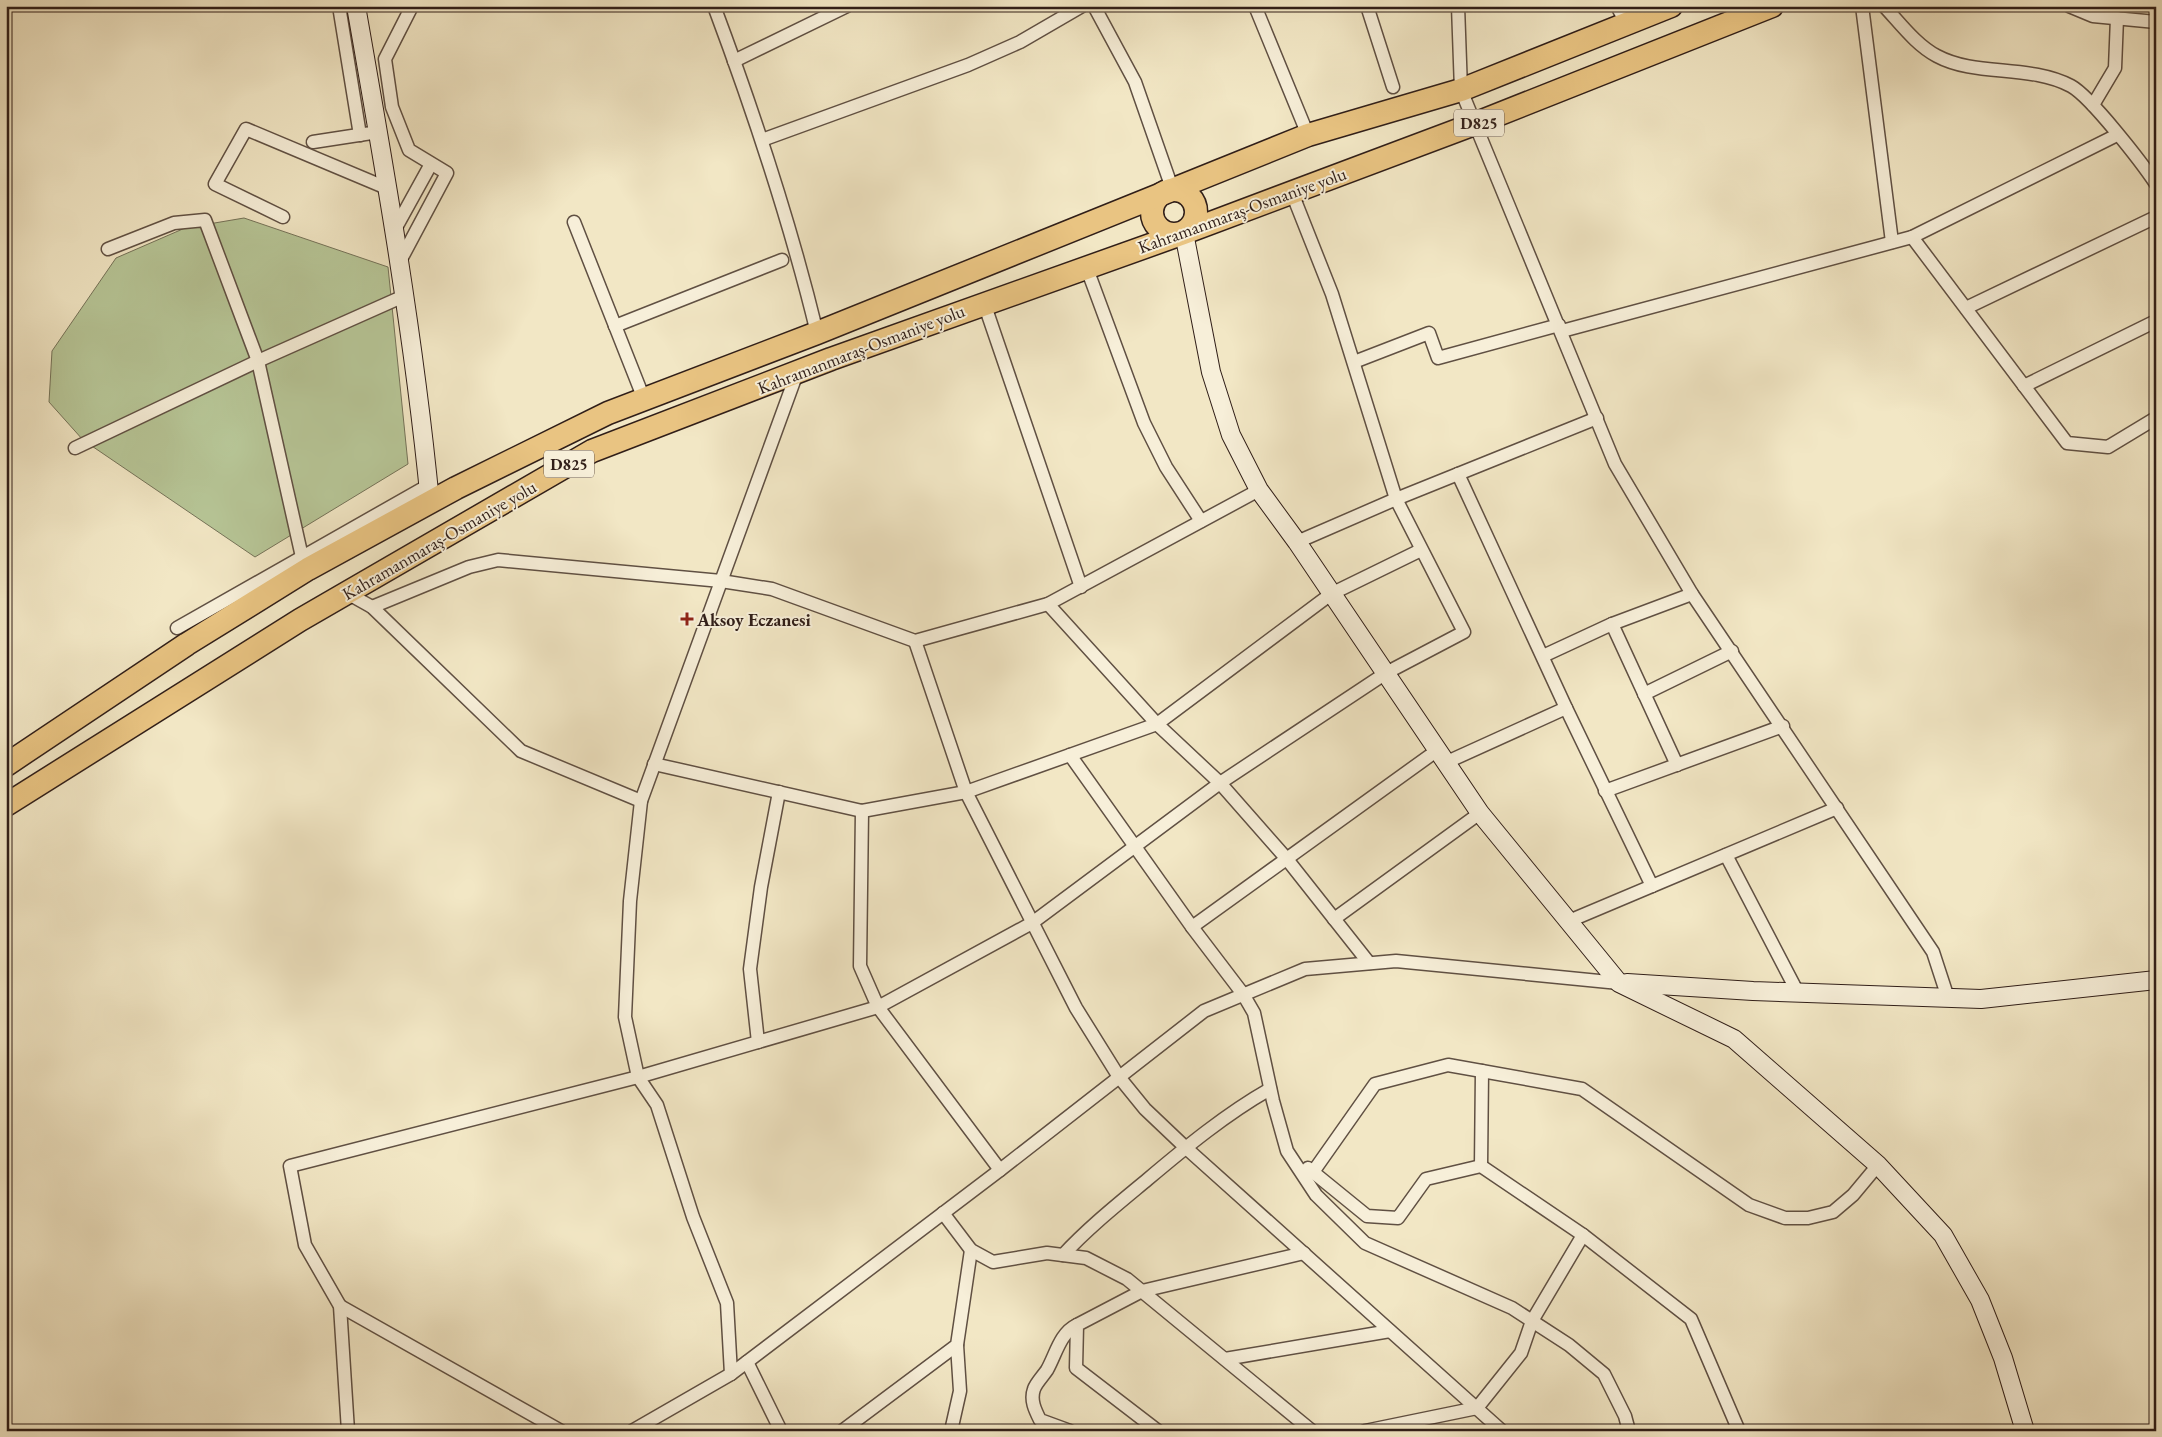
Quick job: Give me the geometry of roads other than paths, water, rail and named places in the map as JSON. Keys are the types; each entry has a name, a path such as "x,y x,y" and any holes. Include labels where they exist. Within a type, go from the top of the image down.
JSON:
{"highway":[{"name":"Kahramanmaraş-Osmaniye yolu","path":"6,766 187,644 430,494 608,413 817,333 1168,190 1308,135 1461,90 1621,15 1671,6"},
{"name":"Kahramanmaraş-Osmaniye yolu","path":"6,805 251,649 592,451 984,303 1180,234 1477,123 1772,6"},
{"path":"1168,190 1185,192 1195,203 1197,210 1193,224 1189,229 1180,234 1161,230 1153,217 1154,202 1168,190"}],"street":[{"path":"339,6 360,134"},
{"path":"177,628 302,557 430,494 388,189 356,6"},
{"path":"399,263 447,173 409,150 392,107 385,59 412,6"},
{"path":"714,6 762,140 799,259 817,333"},
{"path":"734,61 847,6"},
{"path":"762,140 968,65 1020,42 1082,6"},
{"path":"1094,6 1135,82 1168,190"},
{"path":"1255,6 1308,135"},
{"path":"1367,6 1393,87"},
{"path":"1458,6 1461,90 1477,123 1616,464 1692,594 1934,952 1948,998"},
{"path":"1862,6 1892,242"},
{"path":"1884,6 1918,42 1936,56 1957,63 2047,76 2072,87 2093,106 2155,181"},
{"path":"2069,6 2093,16 2116,12 2156,22"},
{"path":"2093,106 2115,68 2116,12"},
{"path":"283,217 215,184 246,129 388,189"},
{"path":"313,142 378,132"},
{"path":"1354,362 1429,334 1438,358 1912,237 2116,135"},
{"path":"394,231 431,164"},
{"path":"348,1431 340,1306 305,1245 290,1166 638,1077 878,1007 1032,923 1220,783 1386,673 1464,632 1396,499 1332,294 1292,192"},
{"path":"1966,308 2156,217"},
{"path":"108,249 174,223 205,220 258,361 302,557"},
{"path":"574,222 644,399"},
{"path":"1180,234 1211,372 1231,435 1259,490 1297,542 1480,812 1619,982 1734,1039 1878,1165 1943,1235 1980,1300 2003,1358 2026,1431"},
{"path":"1912,237 2067,443 2108,447 2156,418"},
{"path":"615,326 782,260"},
{"path":"1086,266 1144,423 1166,467 1200,521"},
{"path":"75,448 258,361 404,296"},
{"path":"984,303 1081,587"},
{"path":"2024,386 2156,322"},
{"path":"731,1374 727,1303 693,1217 658,1105 638,1077 625,1018 630,901 641,801 797,373"},
{"path":"1297,542 1396,499 1597,418"},
{"path":"1458,474 1605,791 1652,886"},
{"path":"372,607 470,567 498,560 721,581 772,589 915,641 1048,604 1259,490"},
{"path":"654,764 862,811 966,792 1157,724 1331,594 1422,550"},
{"path":"348,593 372,607 521,751 641,801"},
{"path":"1543,656 1612,624 1692,594"},
{"path":"1048,604 1157,724 1220,783 1286,858 1369,963"},
{"path":"1612,624 1677,765"},
{"path":"915,641 966,792 1076,1008 1118,1078 1145,1110 1185,1147 1502,1431"},
{"path":"1644,694 1732,652"},
{"path":"1192,927 1286,858 1443,756 1566,708"},
{"path":"1605,791 1783,726"},
{"path":"1070,755 1192,927 1243,994 1254,1013 1270,1089 1288,1151 1316,1196 1365,1243 1512,1308 1569,1345 1604,1374 1625,1416 1629,1431"},
{"path":"758,1042 750,968 761,887 779,792"},
{"path":"1569,921 1837,808"},
{"path":"862,811 860,966 878,1007 1000,1170"},
{"path":"1334,919 1480,812"},
{"path":"1726,855 1798,993"},
{"path":"632,1431 731,1374 944,1213 1204,1011 1305,969 1396,961 1619,982 1798,993 1981,999 2156,980"},
{"path":"1313,1172 1375,1084 1448,1064 1582,1090 1749,1204 1785,1218 1808,1218 1833,1212 1853,1195 1878,1165"},
{"path":"1481,1166 1482,1071"},
{"path":"1063,1255 1087,1230 1185,1147 1243,1105 1270,1089"},
{"path":"1288,1151 1367,1216 1398,1218 1426,1179 1481,1166 1582,1235 1691,1319 1739,1431"},
{"path":"944,1213 971,1250 993,1262 1047,1253 1063,1255 1086,1258 1127,1279 1312,1431"},
{"path":"1365,1431 1477,1408 1521,1353 1532,1321 1582,1235"},
{"path":"951,1431 960,1391 957,1345 971,1250"},
{"path":"1070,1431 1040,1420 1033,1404 1034,1389 1048,1368 1061,1340 1072,1328 1142,1291 1304,1253"},
{"path":"340,1306 561,1431"},
{"path":"1077,1325 1076,1368 1158,1431"},
{"path":"1225,1359 1390,1331"},
{"path":"842,1431 957,1345"},
{"path":"747,1362 781,1431"}],"place":[{"name":"Aksoy Eczanesi","path":"687,619"}]}
